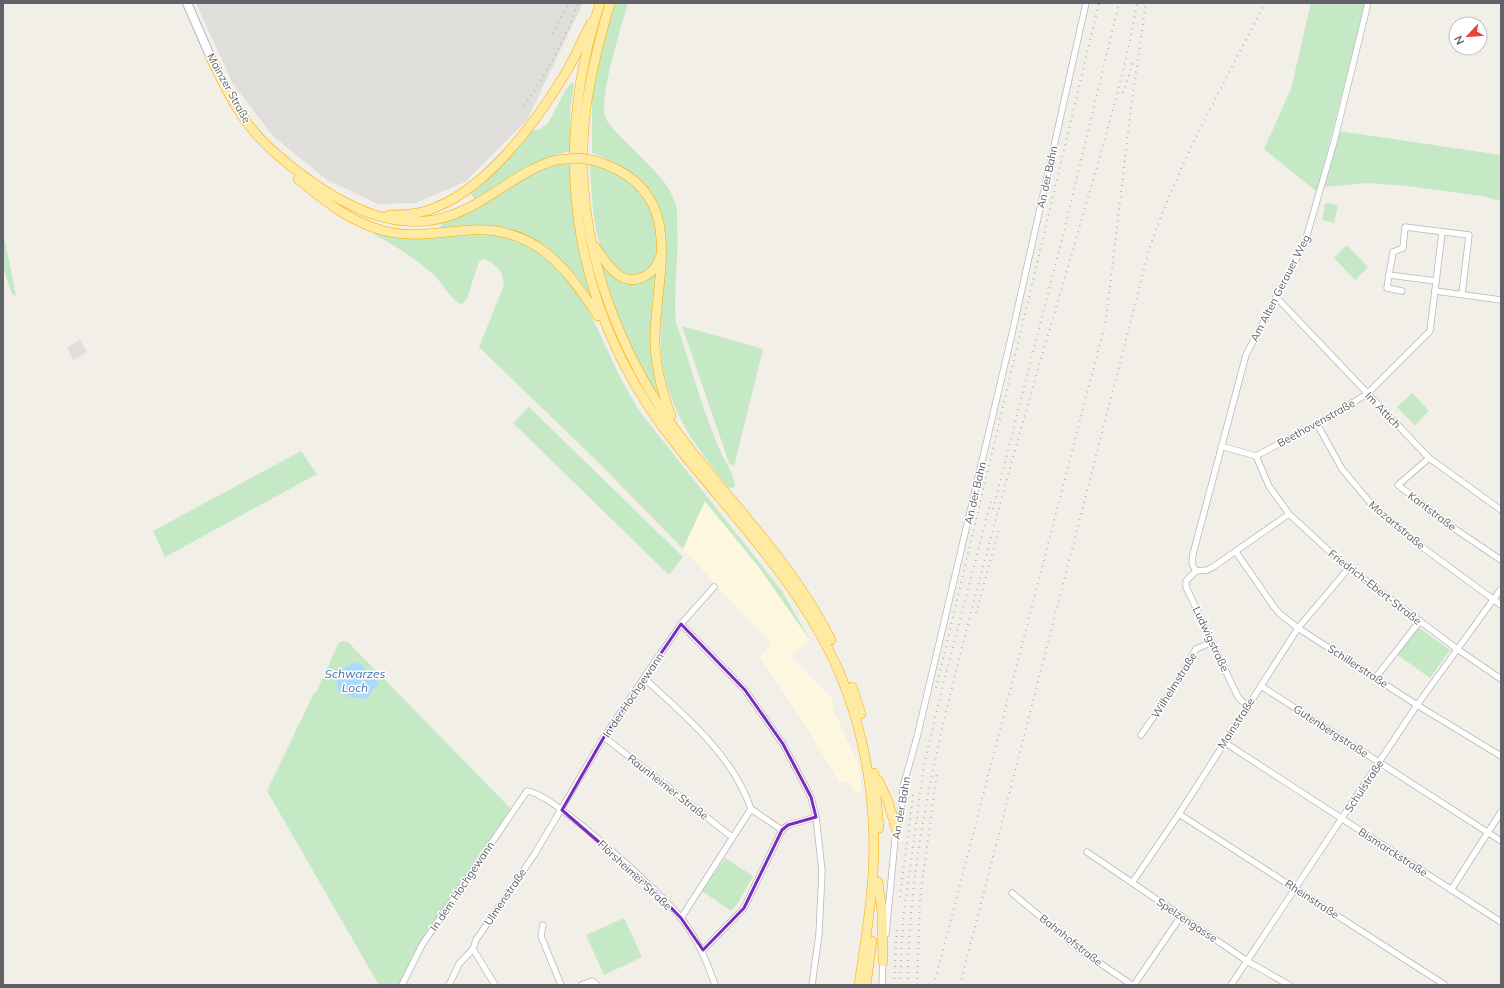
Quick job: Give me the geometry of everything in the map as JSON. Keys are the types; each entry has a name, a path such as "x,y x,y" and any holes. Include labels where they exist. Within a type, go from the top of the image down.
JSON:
{"highway":[{"path":"610,3 591,81 585,123 584,163 586,201 592,242 605,293 622,339 644,382 677,431 777,555 825,628 857,700 874,771 878,811 878,882 866,985"},
{"path":"366,213 399,215 427,210 453,198 482,177 512,147 534,120 565,74 599,7"},
{"path":"599,7 581,82 573,138 580,230 586,262 599,309 608,333"},
{"name":"Mainzer Straße","path":"208,60 249,125 278,157 331,195 366,213"},
{"path":"278,157 296,177 319,197 366,225 385,231 405,234 490,231 510,235 532,244 550,255 565,270 608,333 632,379 661,425 772,560 802,602 820,632 848,693 865,756 873,827 873,873 859,985"},
{"path":"366,213 401,221 441,219 469,208 525,172 556,160 576,158 596,161 622,173 643,192 657,217 663,246 656,327 656,351 661,386 677,431"},
{"path":"592,242 612,270 617,275 628,280 643,278 652,271 658,262 663,246"},
{"path":"874,771 888,801 896,829"},
{"path":"878,882 882,912 883,962"}],"main road":[{"name":"Mainzer Straße","path":"187,3 208,60"}],"street":[{"name":"An der Bahn","path":"882,985 896,829 902,804 903,787 917,737 1012,338 1086,3"},
{"name":"Am Alten Gerauer Weg","path":"1196,571 1192,564 1193,554 1246,355 1305,242 1334,142 1368,3"},
{"path":"1402,291 1387,288 1393,252 1403,248 1405,227 1442,233 1469,235 1462,294"},
{"name":"Beethovenstraße","path":"1256,456 1317,424 1368,394 1430,330 1442,233"},
{"path":"1389,275 1436,281"},
{"path":"1435,291 1501,300"},
{"name":"Im Attich","path":"1276,297 1429,458 1501,510"},
{"name":"Mozartstraße","path":"1317,424 1342,469 1373,506 1422,547 1501,605"},
{"path":"1221,446 1256,456"},
{"name":"Friedrich-Ebert-Straße","path":"1256,456 1269,486 1289,514 1348,568 1457,650 1501,680"},
{"name":"Kantstraße","path":"1429,458 1398,485 1455,528 1501,560"},
{"path":"1196,571 1207,570 1236,552 1289,514"},
{"name":"Schillerstraße","path":"1236,552 1274,607 1280,614 1298,628 1376,677 1417,705 1501,756"},
{"name":"Mainstraße","path":"1132,883 1179,814 1298,628 1348,568"},
{"name":"Ludwigstraße","path":"1196,571 1186,581 1186,587 1238,697 1247,706"},
{"name":"In der Hochgewann","path":"562,810 604,737 644,678 681,624 714,587"},
{"name":"Schulstraße","path":"1231,985 1380,763 1417,705 1501,589"},
{"path":"1376,677 1420,621"},
{"path":"681,624 745,690 779,738 811,797 816,818 822,871 819,934 812,985"},
{"name":"Wilhelmstraße","path":"1141,735 1172,690 1196,649 1212,642"},
{"path":"644,678 679,710 715,747 747,797 750,809 782,830"},
{"name":"Gutenbergstraße","path":"1261,686 1501,841"},
{"name":"Raunheimer Straße","path":"604,737 732,837"},
{"name":"Bismarckstraße","path":"1224,742 1501,922"},
{"name":"Flörsheimer Straße","path":"527,791 562,810 625,863 652,888 681,918 703,950 715,985"},
{"name":"In dem Hochgewann","path":"402,985 422,945 527,791"},
{"path":"681,918 750,809"},
{"name":"Ulmenstraße","path":"449,985 459,964 473,949 476,940 562,810"},
{"path":"1451,890 1501,812"},
{"name":"Rheinstraße","path":"1179,814 1445,985"},
{"path":"703,950 744,908 782,830 788,825 816,818"},
{"name":"Spelzengasse","path":"1087,852 1247,961 1289,985"},
{"name":"Bahnhofstraße","path":"1012,893 1079,949 1133,985"},
{"path":"1133,985 1181,916"},
{"path":"543,925 541,936 561,985"},
{"path":"473,949 495,985"},
{"path":"580,985 592,981 597,985"}],"highlighted area":[{"path":"681,624 745,690 783,744 811,797 816,817 788,825 782,830 744,908 703,950 681,918 652,888 562,810 604,737"}],"shaded area":[{"path":"196,3 583,3 527,120 465,182 415,203 378,204 327,180 273,136 233,84"},
{"path":"80,340 87,352 73,360 67,347"},
{"path":"704,501 758,566 810,640 791,655 833,700 833,710 858,763 862,791 856,794 849,781 840,784 803,722 760,657 771,644 683,549"}],"green space":[{"path":"614,3 628,3 607,80 604,110 606,119 617,133 661,178 673,196 677,215 675,298 676,322 699,395 717,445 733,476 735,487 729,488 697,446 679,417 667,384 663,367 660,335 666,243 662,216 650,192 628,170 592,153 592,98 598,61"},
{"path":"1311,3 1365,3 1317,192 1264,149 1291,89"},
{"path":"572,82 574,85 570,111 571,151 546,158 535,163 475,199 470,191 530,130 538,130 548,124 566,89"},
{"path":"1339,131 1501,155 1501,201 1482,196 1407,186 1367,183 1325,187"},
{"path":"570,164 572,201 577,237 589,290 595,307 579,279 559,257 535,241 513,232 442,230 440,228 443,223 542,168"},
{"path":"590,165 609,170 622,176 641,194 655,217 658,226 659,243 654,260 649,268 643,273 636,276 628,275 612,265 603,252 599,243 595,221"},
{"path":"1325,203 1338,205 1334,223 1322,220"},
{"path":"373,232 492,234 518,239 552,260 586,305 623,383 640,412 782,591 810,640 758,566 705,501 683,549 600,464 479,347 504,285 501,272 496,266 484,259 479,261 467,299 462,304 457,302 450,295 432,273 405,252 375,235"},
{"path":"3,235 16,296 12,294 3,267"},
{"path":"1347,245 1368,267 1355,280 1334,258"},
{"path":"600,260 628,282 658,267 651,321 653,363 661,399 641,367 624,332"},
{"path":"682,326 763,349 734,466 729,463"},
{"path":"1412,393 1429,411 1415,425 1397,407"},
{"path":"529,407 683,557 669,575 513,423"},
{"path":"301,451 317,474 165,557 153,531"},
{"path":"1418,627 1450,650 1430,678 1398,655"},
{"path":"342,641 348,642 511,809 419,944 399,985 379,985 267,791 314,693 316,693 338,644"},
{"path":"725,858 753,876 738,903 731,911 702,891"},
{"path":"624,918 642,957 604,975 586,935"}],"water":[{"name":"Schwarzes Loch","path":"358,662 379,683 366,699 349,697 338,690 337,679 341,669"}],"railway":[{"path":"552,33 569,3"},
{"path":"524,106 540,82 554,56 578,3"},
{"path":"936,688 1099,3"},
{"path":"993,509 1064,231 1119,3"},
{"path":"908,985 909,941 918,854 925,811 953,682 1005,485 1111,117 1132,32 1137,3"},
{"path":"934,985 1106,320 1131,108 1146,3"},
{"path":"960,985 1149,250 1174,186 1202,124 1265,3"},
{"path":"1123,93 1134,59"},
{"path":"900,985 903,920 924,765 942,689 991,501"},
{"path":"976,613 1000,526"},
{"path":"917,985 920,899 937,772"},
{"path":"900,897 913,795"},
{"path":"894,985 897,926"}]}
